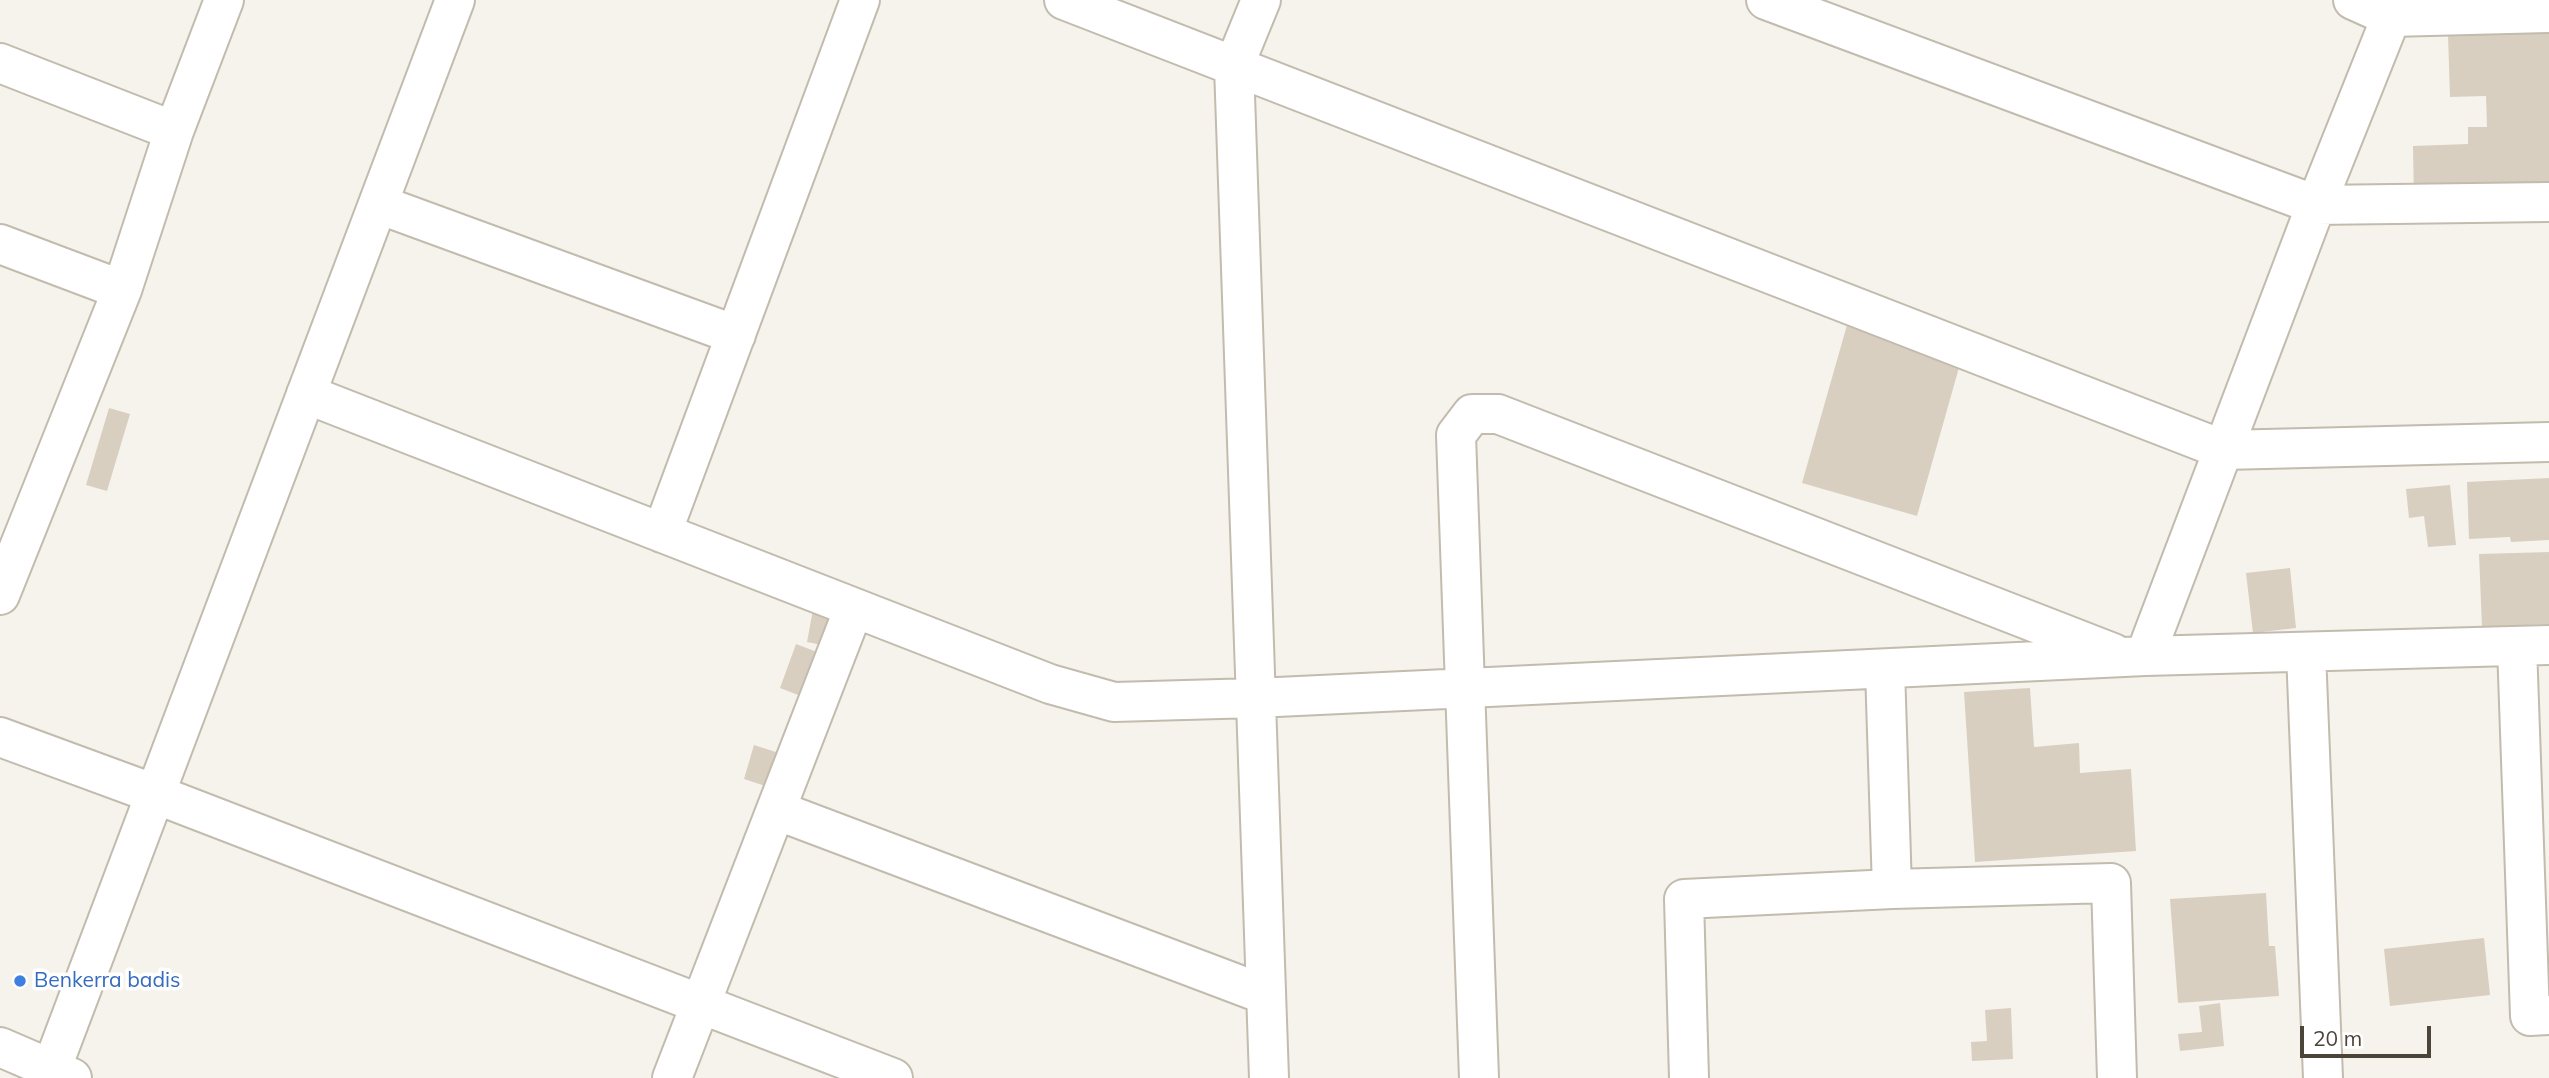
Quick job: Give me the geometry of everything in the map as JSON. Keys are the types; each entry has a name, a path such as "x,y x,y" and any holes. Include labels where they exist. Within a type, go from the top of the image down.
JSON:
{"street":[{"path":"0,595 122,289 174,131 224,0"},
{"path":"0,1047 62,1074 155,794 455,0"},
{"path":"662,533 860,0"},
{"path":"1064,0 2224,450 2549,442"},
{"path":"1261,0 1234,66 1269,1078"},
{"path":"1766,0 2316,205 2549,202"},
{"path":"2353,0 2395,9 2549,13"},
{"path":"2135,657 2224,450 2316,205 2395,9"},
{"path":"0,63 174,131"},
{"path":"378,204 736,335"},
{"path":"0,244 122,289"},
{"path":"306,394 1050,684 1114,702 1256,698 2135,657 2533,645 2530,1016 2549,1015"},
{"path":"1479,1078 1456,435 1472,414 1498,414 2135,657"},
{"path":"672,1078 855,608"},
{"path":"2306,652 2323,1078"},
{"path":"1885,668 1892,889"},
{"path":"0,737 894,1078"},
{"path":"776,810 1266,995"},
{"path":"1689,1078 1684,900 1892,889 2111,883 2117,1078"}],"building":[{"path":"2549,33 2549,198 2414,202 2413,146 2468,144 2468,127 2487,127 2486,96 2450,97 2448,35"},
{"path":"1847,325 1962,357 1917,516 1802,483"},
{"path":"109,408 130,414 107,491 86,485"},
{"path":"2549,478 2549,540 2511,542 2510,537 2469,539 2467,482"},
{"path":"2450,485 2456,545 2428,547 2424,516 2409,518 2406,489"},
{"path":"2549,552 2549,624 2482,627 2479,554"},
{"path":"2290,568 2296,628 2253,633 2246,573"},
{"path":"815,599 866,608 858,652 807,642"},
{"path":"796,644 841,661 824,705 780,688"},
{"path":"2030,688 2034,747 2079,743 2080,773 2131,769 2136,851 1975,862 1964,692"},
{"path":"754,745 813,764 802,798 744,779"},
{"path":"2266,893 2269,946 2275,946 2279,996 2178,1003 2170,899"},
{"path":"2484,938 2490,995 2390,1006 2384,949"},
{"path":"2220,1003 2224,1046 2180,1051 2178,1034 2202,1032 2199,1006"},
{"path":"2011,1008 2013,1059 1972,1061 1971,1042 1987,1041 1985,1010"}],"place":[{"name":"Benkerra badis","path":"20,981"}]}
